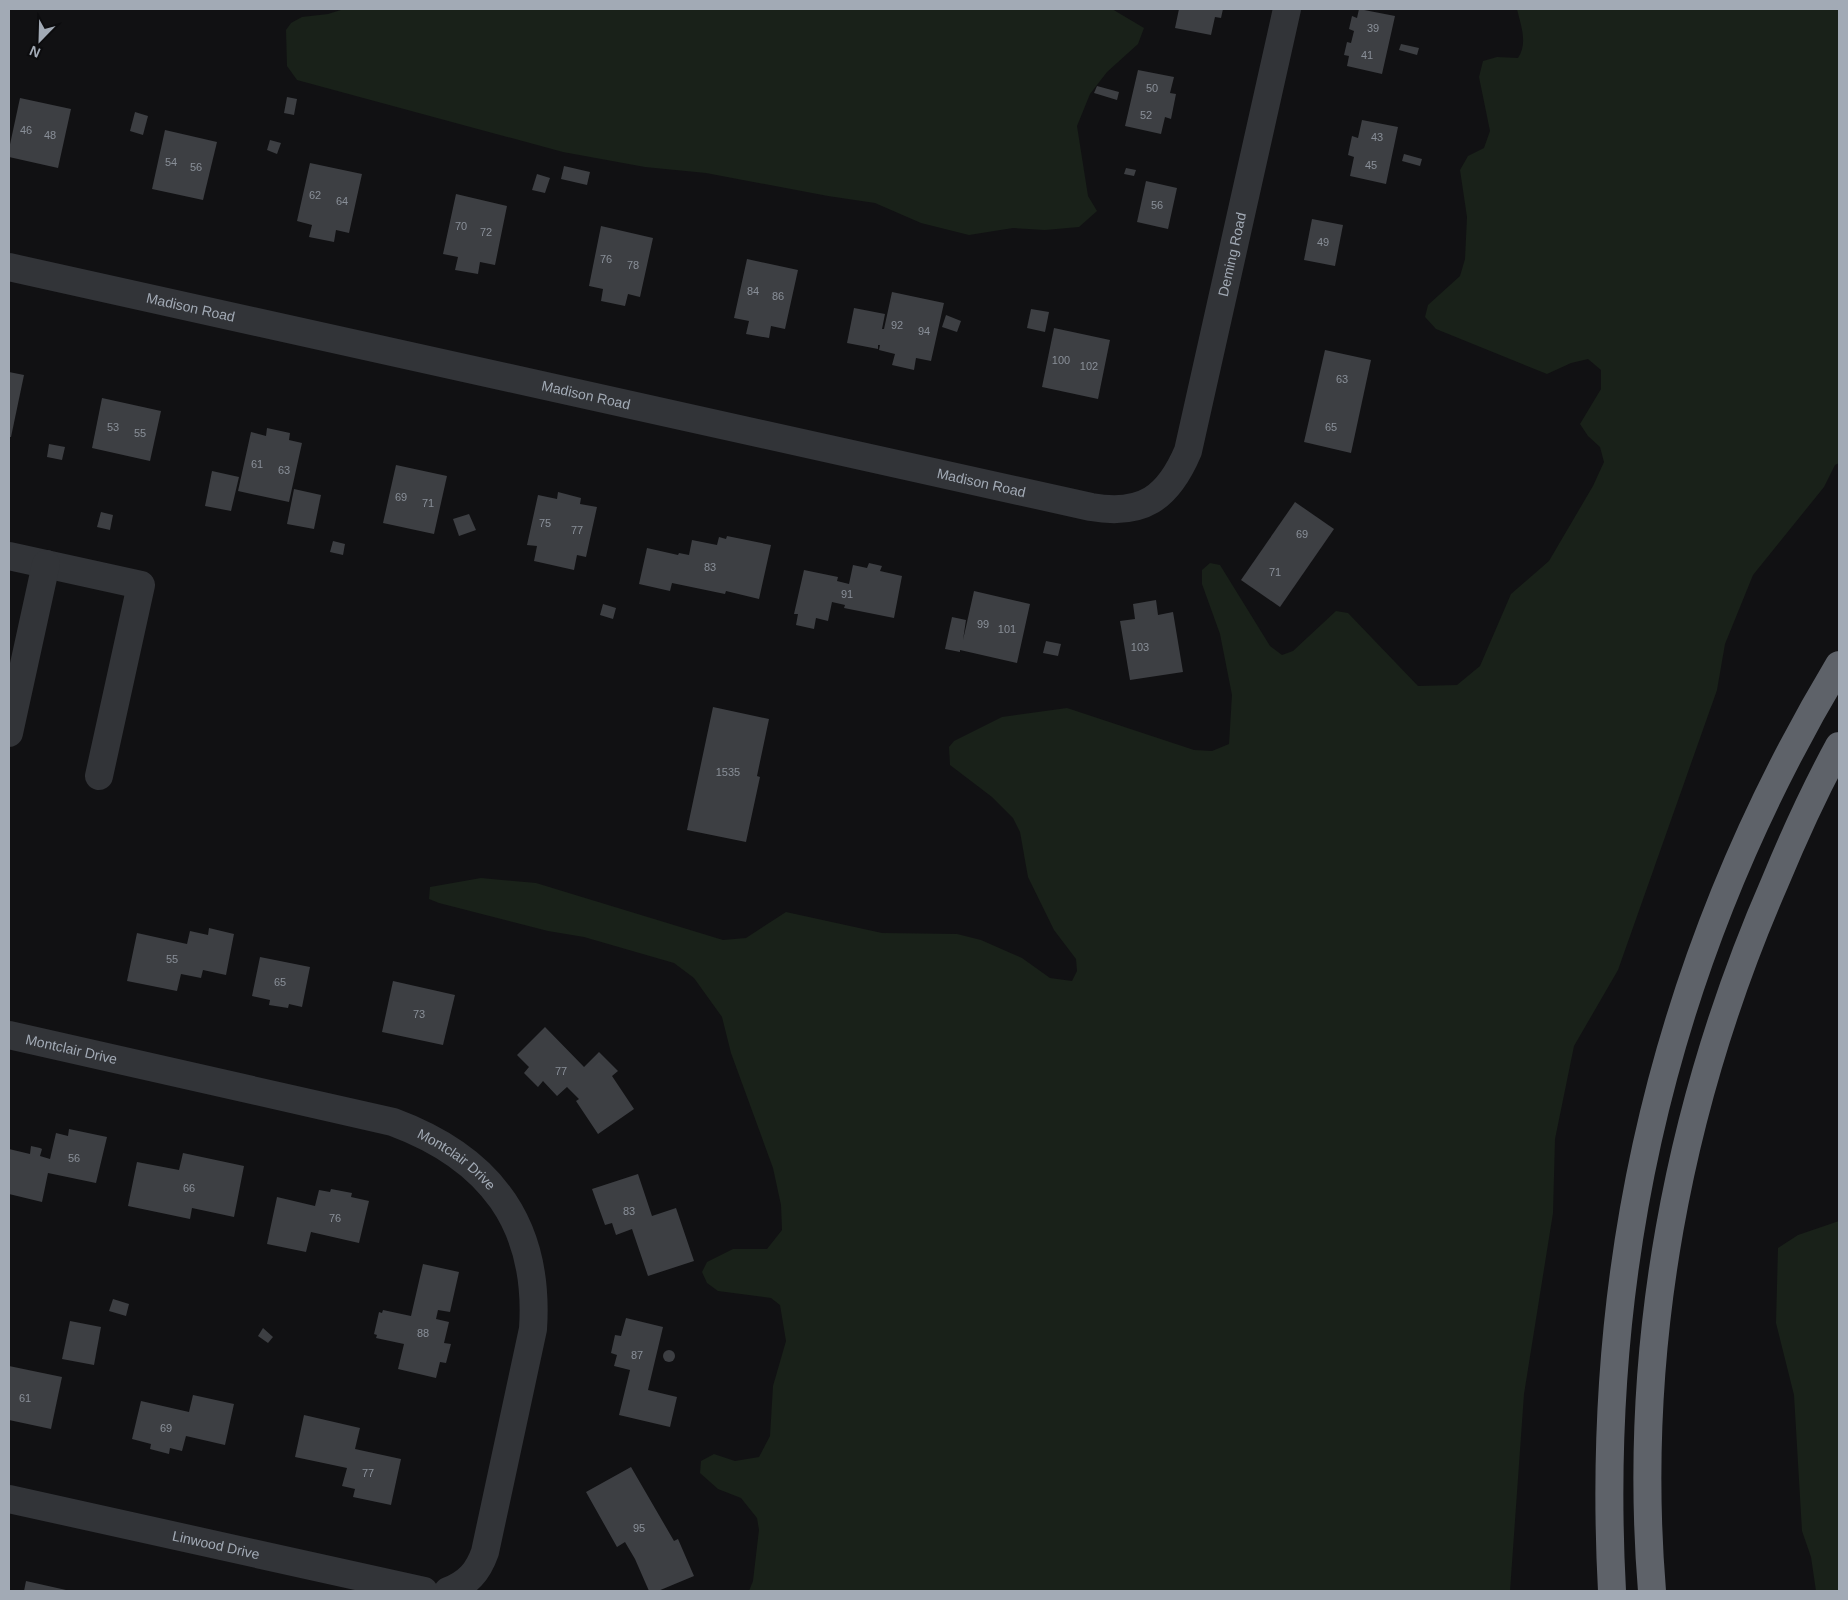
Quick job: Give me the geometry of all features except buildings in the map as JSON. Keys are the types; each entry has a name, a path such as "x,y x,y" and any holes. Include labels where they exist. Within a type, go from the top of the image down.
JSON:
{"highway":[{"path":"1612,1591 1609,1488 1612,1372 1622,1282 1649,1128 1682,1010 1729,882 1780,769 1839,665"},
{"path":"1652,1591 1648,1480 1652,1376 1666,1248 1686,1146 1721,1019 1748,945 1791,843 1839,746"}],"street":[{"name":"Deming Road","path":"1162,493 1182,466 1193,436 1288,9"},
{"name":"Madison Road","path":"9,266 1111,511 1130,509 1147,503 1162,493"},
{"path":"9,556 141,584 99,776"},
{"path":"9,733 46,564"},
{"name":"Montclair Drive","path":"9,1035 393,1122 419,1131 443,1144 464,1159 501,1198 515,1222 526,1247 535,1302 533,1329 485,1552 472,1577 454,1589"},
{"name":"Linwood Drive","path":"9,1499 424,1591"}],"shaded area":[{"path":"344,9 1112,9 1144,28 1138,44 1107,72 1090,94 1077,126 1088,196 1097,211 1079,227 1045,230 1013,228 969,235 921,223 875,203 706,173 645,167 563,152 297,80 287,66 286,30 291,23 302,17 328,14"},
{"path":"1517,9 1839,9 1839,463 1835,465 1824,487 1753,575 1725,644 1717,690 1618,970 1574,1046 1555,1139 1553,1213 1524,1394 1510,1591 749,1591 753,1581 759,1530 757,1518 741,1498 718,1489 700,1473 701,1461 714,1454 735,1461 759,1457 770,1436 773,1386 786,1341 780,1305 771,1298 718,1291 707,1283 702,1272 707,1262 733,1249 767,1249 782,1230 781,1205 773,1168 731,1053 722,1017 694,978 674,963 584,937 548,931 439,903 429,899 430,887 481,878 536,883 723,940 746,938 786,912 882,933 957,934 981,940 1022,958 1050,978 1072,981 1077,971 1076,959 1054,930 1028,877 1020,832 1013,818 992,797 950,765 949,747 954,741 1002,717 1067,708 1194,750 1212,751 1229,744 1232,695 1220,634 1202,584 1202,570 1210,563 1220,565 1270,646 1282,655 1293,651 1336,611 1348,613 1418,686 1457,685 1480,666 1511,594 1549,561 1593,486 1604,462 1600,447 1588,436 1580,424 1601,389 1601,370 1588,359 1571,363 1547,374 1436,329 1425,317 1428,305 1460,276 1465,259 1467,217 1460,170 1468,156 1484,148 1490,131 1479,77 1483,61 1497,57 1518,58 1523,46 1523,40"},
{"path":"1839,1221 1839,1591 1816,1591 1811,1557 1802,1531 1794,1395 1776,1323 1778,1248 1798,1235"}]}
